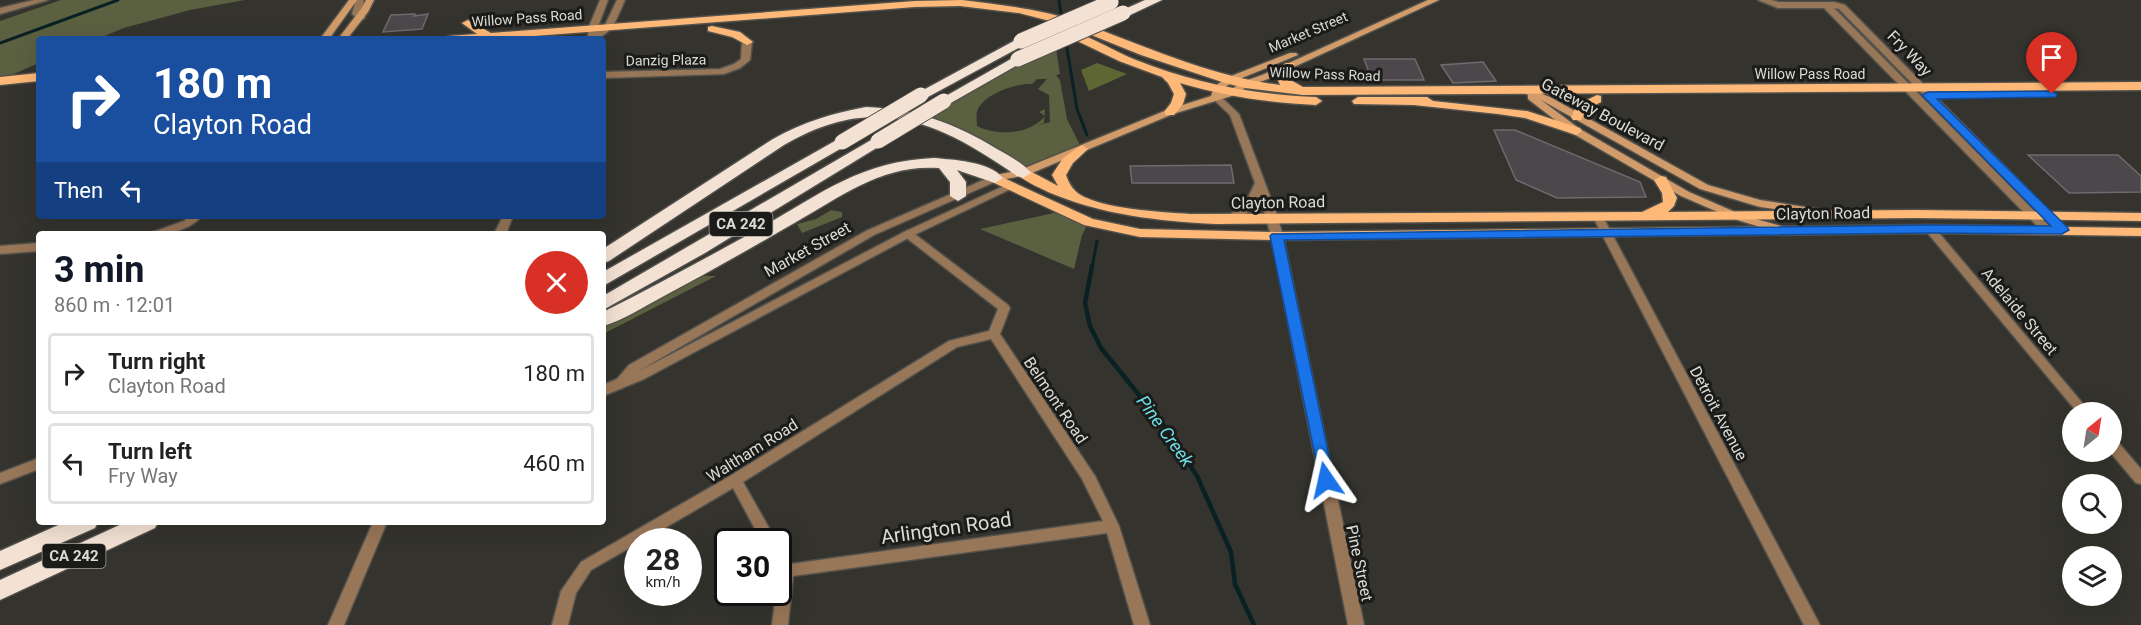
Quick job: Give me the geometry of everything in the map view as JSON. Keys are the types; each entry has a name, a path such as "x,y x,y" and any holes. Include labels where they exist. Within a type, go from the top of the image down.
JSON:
{"highway":[{"name":"CA 242","path":"606,278 921,95 1021,41 1117,5 1156,0"},
{"name":"CA 242","path":"606,302 699,249 944,101 1117,5"},
{"path":"606,255 784,139 808,126 833,118 880,112 905,113 931,119 969,138 1023,173"},
{"path":"606,318 689,276 869,174 909,164 944,164 970,168 995,178"},
{"path":"944,164 958,182 958,196"},
{"name":"CA 242","path":"0,561 80,525"},
{"name":"CA 242","path":"0,590 141,525"}],"main road":[{"path":"326,36 354,0"},
{"path":"345,36 361,16 370,0"},
{"path":"805,12 824,0"},
{"path":"835,0 853,9"},
{"name":"Market Street","path":"995,178 1023,173 1216,93 1229,80 1282,60 1420,0"},
{"name":"Market Street","path":"1232,93 1245,84 1435,0"},
{"name":"Willow Pass Road","path":"592,36 608,28 933,2 989,5 1063,26 1229,80 1303,91 1597,99 2141,86"},
{"name":"Willow Pass Road","path":"478,36 592,36 956,11 1018,17 1063,26 1123,59 1216,93 1280,100 1401,102 1749,90 2141,93"},
{"path":"1334,45 1340,39 1355,32 1355,28 1365,28 1394,18"},
{"path":"468,23 487,35"},
{"path":"353,26 354,36"},
{"path":"712,29 736,34 747,42"},
{"path":"1290,65 1280,71 1280,78 1284,84 1303,91"},
{"path":"1164,73 1173,81 1180,94 1170,112"},
{"path":"0,81 36,77"},
{"path":"0,87 36,84"},
{"path":"1702,98 1701,93 1749,90"},
{"name":"Gateway Boulevard","path":"1530,96 1576,130 1689,196 1738,217 1790,232"},
{"name":"Gateway Boulevard","path":"1547,99 1682,176 1730,197 1797,211 1850,215"},
{"path":"1577,117 1581,108 1597,99"},
{"path":"1401,102 1498,110 1527,115 1576,130"},
{"path":"1078,200 1067,191 1059,175 1068,161 1082,149"},
{"name":"Market Street","path":"1010,187 1023,173"},
{"name":"Clayton Road","path":"1023,173 1043,185 1078,200 1148,217 1273,221 1420,217 1850,215 2141,217"},
{"name":"Clayton Road","path":"995,178 1089,222 1140,233 1277,236 1930,229 2141,232"},
{"path":"1595,217 1615,213 1650,213 1665,209 1670,202 1671,194 1661,180"},
{"name":"Clayton Road","path":"1505,233 1534,224 1542,218"}],"street":[{"path":"0,11 44,0"},
{"path":"354,0 360,2 356,14 361,16"},
{"path":"592,36 604,0"},
{"path":"608,28 621,0"},
{"name":"Fry Way","path":"1762,0 1778,5 1842,7 1918,92 2040,215 2062,230"},
{"name":"Danzig Plaza","path":"606,75 721,72 745,60 747,42"},
{"name":"Pine Street","path":"1216,93 1234,114 1277,236 1356,625"},
{"name":"Market Street","path":"621,382 633,368 862,238 995,178"},
{"path":"1226,220 1252,206 1260,183"},
{"name":"Market Street","path":"606,390 640,376 908,234 1010,187"},
{"name":"Fry Way","path":"2040,215 2047,230"},
{"name":"Detroit Avenue","path":"1595,217 1812,625"},
{"path":"165,231 192,219"},
{"name":"Adelaide Street","path":"1930,229 2076,402"},
{"path":"908,234 1005,308 994,334"},
{"path":"0,250 36,247"},
{"name":"Waltham Road","path":"560,625 569,591 586,566 735,480 953,344 994,334"},
{"name":"Belmont Road","path":"994,334 1088,476 1112,526 1142,625"},
{"path":"2122,457 2141,479"},
{"path":"0,479 36,464"},
{"path":"735,480 762,528"},
{"path":"336,625 379,525"},
{"name":"Arlington Road","path":"792,570 1112,526"},
{"path":"780,625 782,606"}],"green space":[{"path":"61,0 245,0 190,10 124,28 104,36 36,36 36,64 0,80 0,21"},
{"path":"1055,42 1060,74 1056,75 1060,80 1067,119 1082,149 1023,173 919,117","holes":["1037,79 1047,79 1038,89 1049,95 1050,122 1036,126 1044,123 1044,117 1031,127 1013,132 994,131 977,126 978,109 989,97 1011,87 1032,84"]},
{"path":"1097,63 1127,74 1089,91 1081,70"},
{"path":"831,210 842,212 842,217 802,233 797,224 816,219"},
{"path":"1063,211 1089,222 1082,235 1074,269 980,229"},
{"path":"689,276 716,276 606,332 606,321"}],"building":[{"path":"415,14 414,16 428,14 422,29 383,32 391,15"},
{"path":"1364,59 1415,59 1424,80 1372,80"},
{"path":"1483,62 1496,81 1453,83 1441,65"},
{"path":"1494,130 1515,130 1640,182 1646,197 1557,198 1516,180"},
{"path":"2028,155 2118,155 2141,176 2141,192 2069,193"},
{"path":"1231,165 1234,183 1132,183 1130,166"}],"waterway":[{"path":"0,43 118,0"},
{"name":"Pine Creek","path":"1059,0 1062,20"},
{"name":"Pine Creek","path":"1066,42 1077,109 1087,135"},
{"name":"Pine Creek","path":"1092,268 1097,241"},
{"name":"Pine Creek","path":"1092,266 1085,303 1090,326 1101,348 1165,427 1197,476 1231,552 1235,584 1254,625"}],"route":[{"path":"1326,480 1277,236 1930,229 2062,230 1928,95 2052,94"}]}
